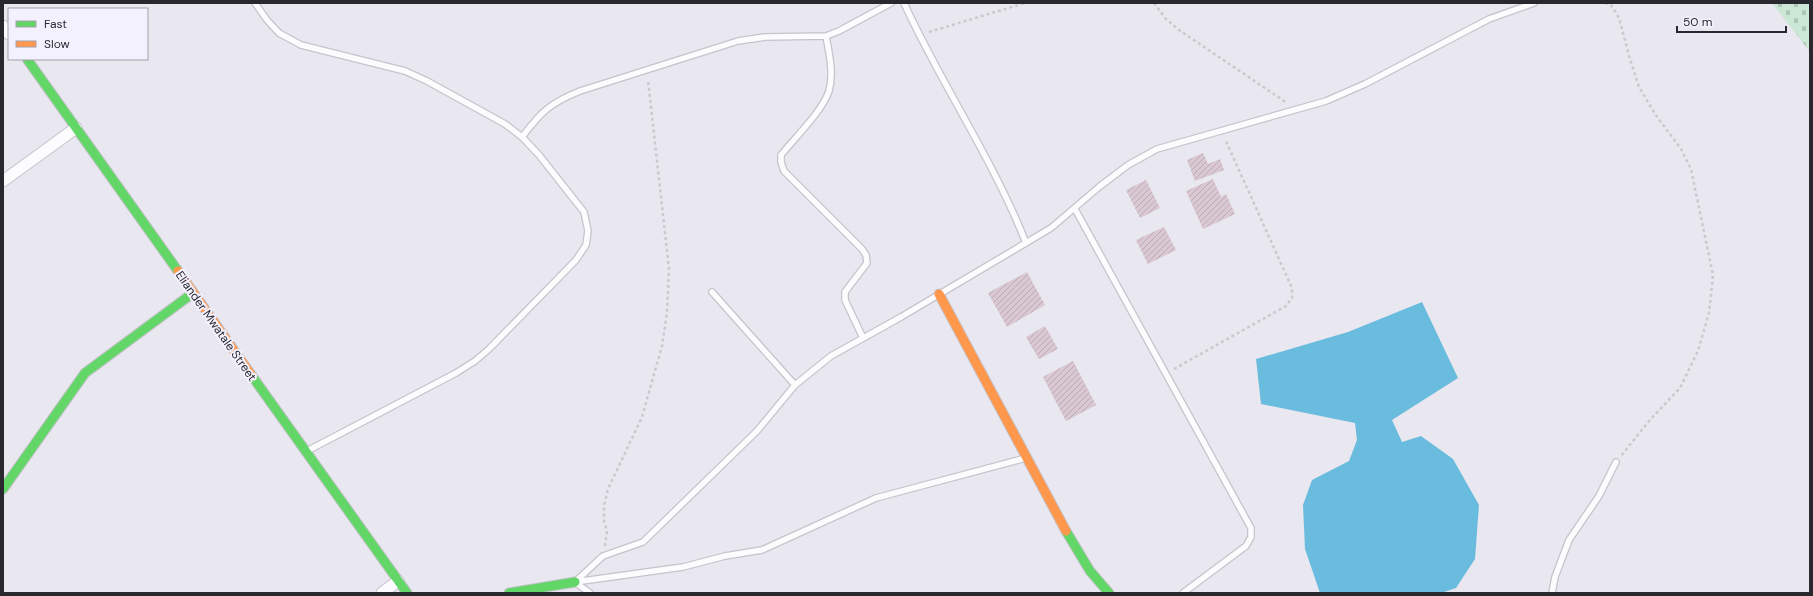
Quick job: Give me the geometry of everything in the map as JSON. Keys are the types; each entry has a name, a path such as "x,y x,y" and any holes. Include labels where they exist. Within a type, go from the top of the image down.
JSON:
{"street":[{"name":"Eliander Mwatale Street","path":"28,60 407,593"},
{"path":"3,181 76,128"},
{"path":"3,489 85,373 193,293"},
{"path":"938,294 1026,458 1082,558 1108,593"},
{"path":"382,593 398,581"},
{"path":"510,593 575,582"}],"lane":[{"path":"255,3 267,20 279,33 301,46 405,71 427,81 505,124 522,137 539,155 584,212 588,231 586,245 576,260 538,300 475,361 402,402 306,452"},
{"path":"522,137 549,106 561,99 738,41 765,37 826,36 839,31 891,3"},
{"path":"904,3 919,35 999,183 1014,213 1026,243"},
{"path":"575,582 603,556 643,542 757,431 794,385 831,356 901,317 1051,228 1099,187 1128,165 1157,149 1326,101 1366,84 1489,19 1534,3"},
{"path":"826,36 831,61 829,90 820,110 781,155 781,162 784,171 862,249 866,255 867,263 845,292 845,300 863,338"},
{"path":"1075,209 1251,528 1251,537 1246,546 1183,593"},
{"path":"712,292 794,385"},
{"path":"575,582 683,567 725,556 762,550 876,498 1026,458"},
{"path":"1552,593 1569,540 1599,496 1616,462"},
{"path":"575,582 590,593"}],"path":[{"path":"919,35 1024,3"},
{"path":"1154,3 1166,19 1179,30 1297,110"},
{"path":"1605,3 1611,6 1619,18 1639,87 1655,114 1682,149 1691,169 1713,275 1709,313 1698,351 1680,388 1649,421 1616,462"},
{"path":"603,556 607,531 604,521 604,506 608,489 642,417 662,346 668,312 669,269 646,70"},
{"path":"1167,374 1286,306 1292,298 1292,288 1221,130"}],"green space":[{"path":"1772,3 1810,3 1810,52"}],"water":[{"path":"1422,302 1458,378 1392,420 1402,442 1421,436 1453,459 1479,505 1475,559 1456,588 1441,593 1320,593 1305,549 1303,505 1312,480 1349,461 1357,440 1355,423 1261,404 1256,359 1348,332"}],"building":[{"path":"1203,153 1208,164 1220,159 1224,170 1195,181 1187,160"},
{"path":"1213,179 1221,197 1226,194 1235,214 1203,229 1186,191"},
{"path":"1146,180 1160,208 1140,218 1126,190"},
{"path":"1164,227 1176,250 1148,264 1136,240"},
{"path":"1027,272 1045,305 1007,327 988,293"},
{"path":"1045,326 1058,349 1039,359 1026,337"},
{"path":"1073,361 1096,405 1066,421 1043,377"}],"traffic: fast":[{"path":"28,60 178,271"},
{"path":"3,489 85,373 193,293"},
{"path":"252,376 407,593"},
{"path":"1066,531 1090,571 1109,593"},
{"path":"509,593 575,582"}],"traffic: slow":[{"path":"178,271 252,376"},
{"path":"939,294 1066,531"}]}
